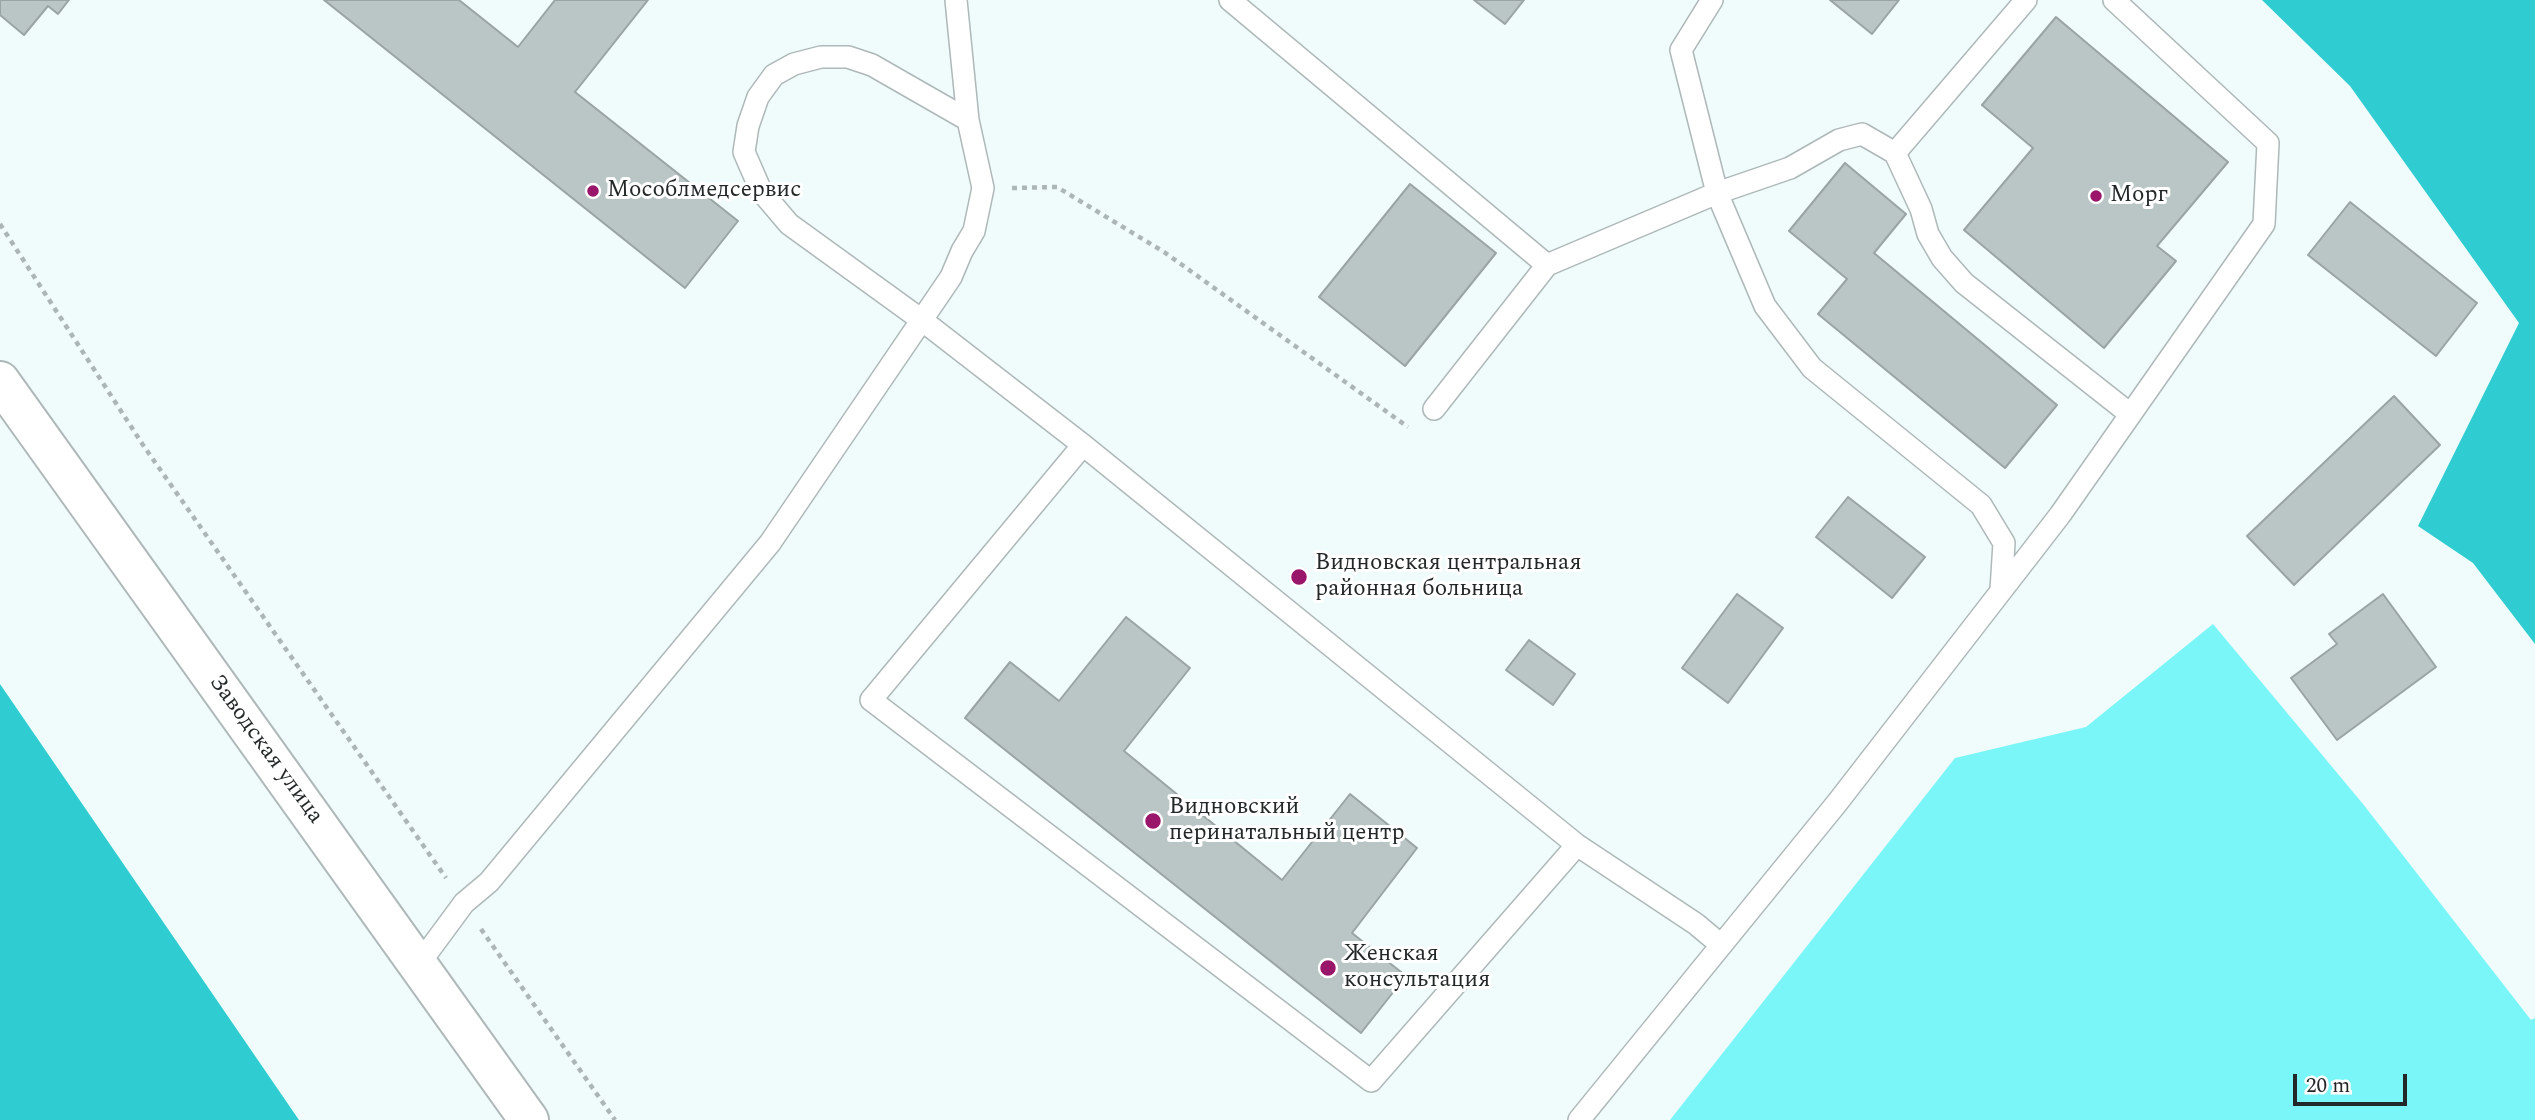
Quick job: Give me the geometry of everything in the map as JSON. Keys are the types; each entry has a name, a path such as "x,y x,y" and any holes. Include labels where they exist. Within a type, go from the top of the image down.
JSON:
{"main road":[{"name":"Заводская улица","path":"0,380 529,1120"}],"lane":[{"path":"419,964 464,903 489,882 770,543 951,277 974,231 983,188 968,120 956,0"},
{"path":"1230,0 1547,265"},
{"path":"1712,0 1681,50 1717,193 1765,306 1812,368 1981,505 2004,542 2001,590"},
{"path":"1895,153 2026,0"},
{"path":"1579,1120 1837,803 2060,515 2264,224 2268,143 2114,0"},
{"path":"968,120 872,65 848,57 821,57 794,64 774,75 758,97 748,126 744,152 761,191 789,224 923,321 1083,445 1577,845 1696,925 1721,945"},
{"path":"1434,409 1547,265 1717,193 1790,168 1839,140 1862,134 1895,153 1921,209 1928,234 1949,266 1974,291 2130,414"},
{"path":"1083,445 871,700 1371,1081 1577,845"}],"path":[{"path":"983,188 1058,187 1164,252 1412,430 1434,409"},
{"path":"0,224 143,445 615,1120"}],"shaded area":[{"path":"2262,0 2535,0 2535,644 2473,563 2418,526 2519,323 2350,86"},
{"path":"2213,624 2363,804 2531,1020 2535,1018 2535,1120 1670,1120 1955,758 2086,727"},
{"path":"0,684 299,1120 0,1120"}],"building":[{"path":"0,0 69,0 58,14 48,6 24,35 0,15"},
{"path":"324,0 459,0 518,47 555,0 648,0 575,92 738,221 685,288"},
{"path":"1474,0 1524,0 1505,24"},
{"path":"1830,0 1899,0 1872,34"},
{"name":"Морг","path":"2056,17 2228,162 2157,246 2176,261 2104,348 1964,230 2033,148 1982,105"},
{"path":"1845,163 1906,214 1874,253 2057,405 2005,468 1818,314 1847,279 1789,231"},
{"path":"1410,184 1496,253 1405,366 1319,297"},
{"path":"2350,202 2477,303 2436,356 2308,255"},
{"path":"2394,396 2440,445 2294,585 2247,536"},
{"path":"1848,497 1925,557 1892,598 1816,537"},
{"path":"1737,594 1783,628 1728,703 1682,668"},
{"path":"2383,594 2436,667 2337,740 2291,678 2337,644 2329,634"},
{"name":"Видновский перинатальный центр","path":"1126,617 1190,668 1124,751 1282,880 1350,794 1417,848 1352,933 1406,976 1361,1033 965,718 1010,662 1059,701"},
{"path":"1529,640 1575,674 1553,705 1506,670"}],"place":[{"name":"Мособлмедсервис","path":"593,191"},
{"name":"Морг","path":"2096,196"},
{"name":"Видновская центральная районная больница","path":"1299,577"},
{"name":"Видновский перинатальный центр","path":"1153,821"},
{"name":"Женская консультация","path":"1328,968"}]}
